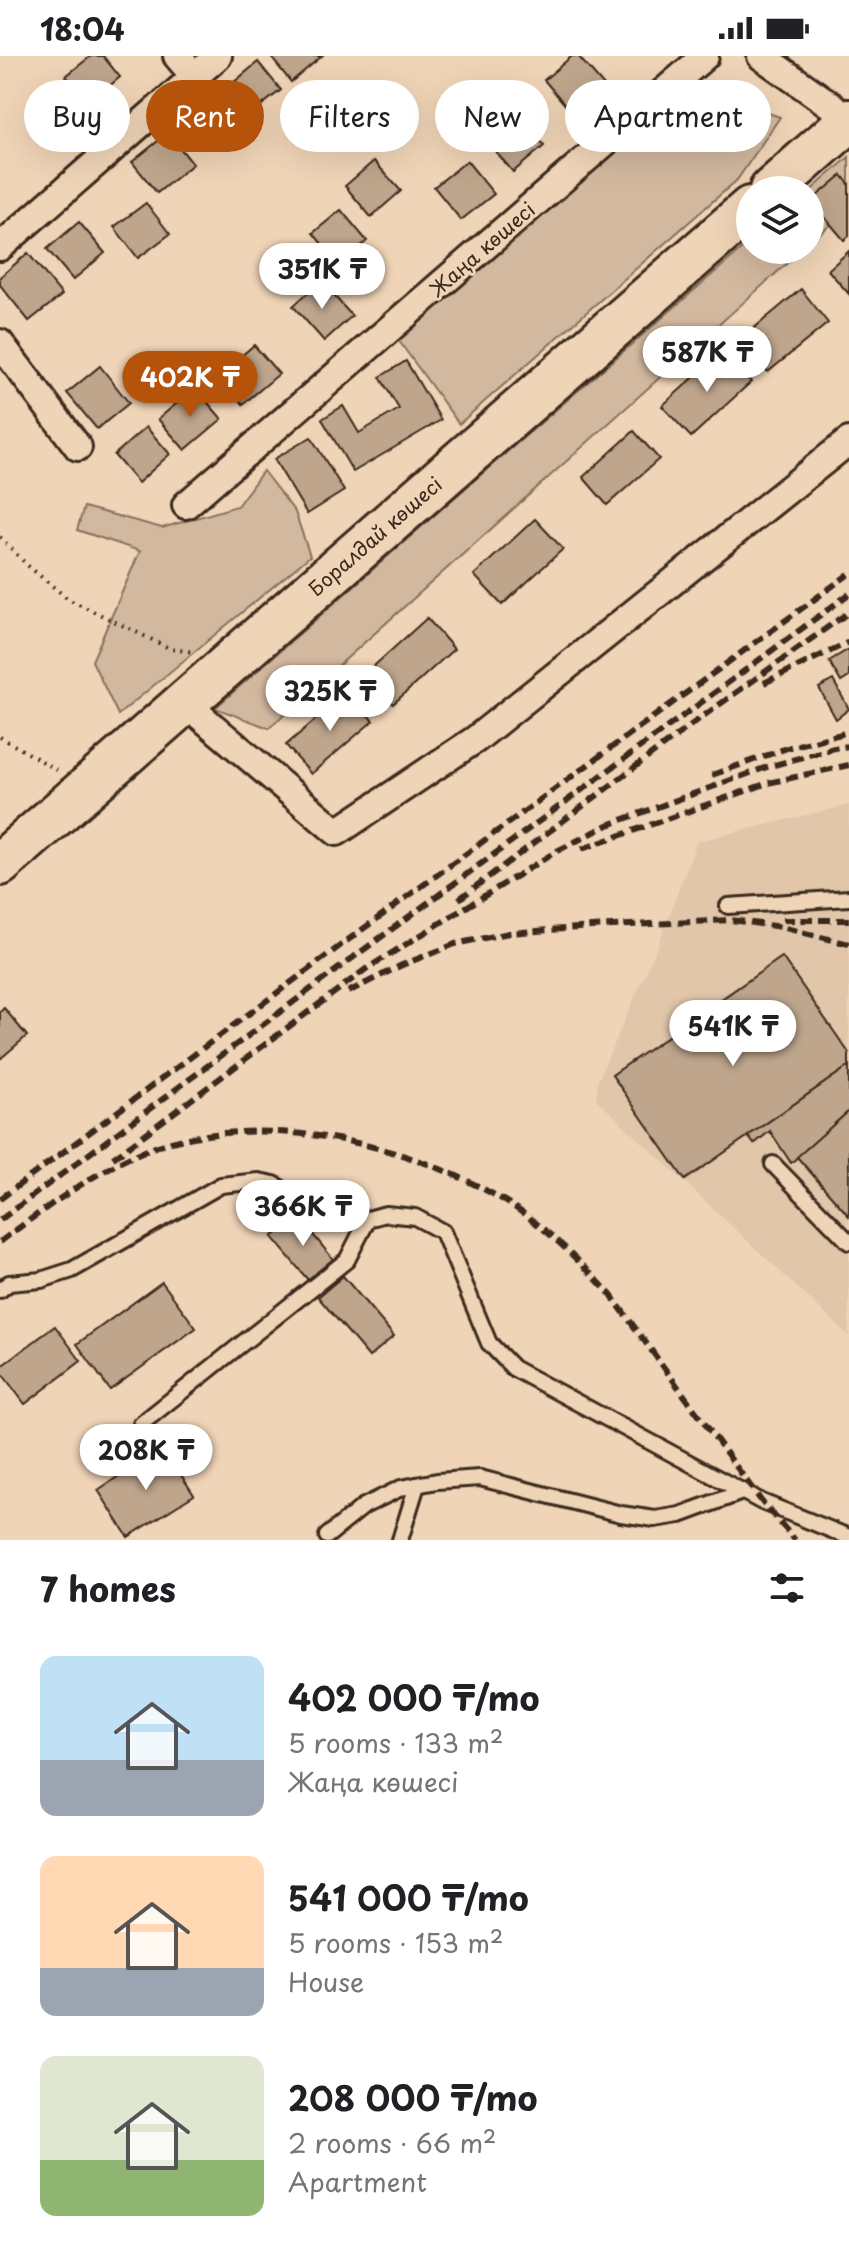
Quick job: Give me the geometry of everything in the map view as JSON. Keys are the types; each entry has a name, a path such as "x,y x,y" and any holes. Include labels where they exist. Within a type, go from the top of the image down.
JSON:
{"main road":[{"path":"787,176 849,120"},
{"name":"Боралдай көшесі","path":"0,864 736,220"}],"street":[{"path":"0,247 186,66 218,56"},
{"name":"Жаңа көшесі","path":"186,505 705,56"},
{"path":"761,56 849,120"},
{"path":"0,343 78,447"},
{"path":"185,703 337,832 476,739 849,441"}],"lane":[{"path":"728,906 849,898"},
{"path":"773,1164 849,1242"},
{"path":"0,1290 9,1283 41,1280 72,1270 221,1185 259,1181 274,1184 310,1206 368,1219 386,1214 415,1217 443,1232 489,1343 513,1368 742,1492 849,1537"},
{"path":"141,1424 347,1260 368,1219"},
{"path":"327,1536 364,1506 401,1488 437,1481 480,1478 621,1514 655,1519 680,1515 742,1492"},
{"path":"400,1540 417,1485"}],"path":[{"path":"0,537 27,565 68,599 171,649 205,653"},
{"path":"0,737 63,773"}],"shaded area":[{"path":"771,114 780,117 771,130"},
{"path":"617,152 756,152 740,176 736,176 736,181 459,424 396,337"},
{"path":"849,157 849,209 824,230 824,179"},
{"path":"736,254 736,264 786,264 269,728 215,708"},
{"path":"263,471 295,512 310,556 118,715 92,661 140,551 77,530 84,507 162,528 237,506"},
{"path":"849,805 849,1336 596,1099 598,1080 658,945 697,841"}],"building":[{"path":"91,56 103,56 120,77 116,80 69,80 66,76"},
{"path":"270,56 322,56 293,80 289,80"},
{"path":"572,56 578,56 599,80 565,80 565,104 549,86 549,80 544,80"},
{"path":"258,62 280,91 264,103 264,80 237,80"},
{"path":"146,151 183,152 193,164 157,193 132,162"},
{"path":"496,152 537,152 513,172"},
{"path":"374,161 401,191 371,217 345,186"},
{"path":"467,161 494,194 461,220 434,187"},
{"path":"842,175 849,184 849,236 844,240 824,216 824,190"},
{"path":"146,203 170,234 138,258 114,227"},
{"path":"341,210 367,241 339,265 313,233"},
{"path":"79,222 105,253 73,280 47,249"},
{"path":"849,251 849,294 828,270"},
{"path":"28,253 62,295 29,321 0,285 0,277"},
{"path":"321,281 352,316 324,341 293,306"},
{"path":"801,289 828,323 768,372 741,339"},
{"path":"254,345 279,374 243,404 219,375"},
{"path":"723,351 751,382 691,437 662,406"},
{"path":"406,361 441,420 353,472 322,419 343,406 359,433 399,409 380,377"},
{"path":"100,366 129,403 97,429 67,393"},
{"path":"195,388 222,419 185,450 158,419"},
{"path":"146,427 170,454 138,483 114,455"},
{"path":"634,431 659,459 607,505 583,477"},
{"path":"311,437 344,491 307,514 274,459"},
{"path":"535,519 563,549 502,605 474,575"},
{"path":"427,618 454,649 393,704 365,674"},
{"path":"849,649 849,677 841,682 829,661"},
{"path":"833,680 849,709 836,719 819,688"},
{"path":"348,692 373,721 311,774 286,745"},
{"path":"782,957 849,1053 849,1066 685,1180 612,1075"},
{"path":"4,1008 27,1036 0,1059 0,1012"},
{"path":"849,1066 849,1111 791,1163 770,1131 754,1144 748,1136"},
{"path":"849,1111 849,1216 797,1157"},
{"path":"298,1216 333,1259 308,1280 272,1237"},
{"path":"343,1276 394,1336 369,1357 318,1297"},
{"path":"162,1282 196,1328 110,1390 77,1344"},
{"path":"55,1326 81,1361 25,1404 0,1367"},
{"path":"163,1447 194,1495 128,1537 98,1490"}],"railway":[{"path":"0,1199 849,574"},
{"path":"0,1220 849,594"},
{"path":"459,899 695,722 849,612"},
{"path":"764,683 849,642"},
{"path":"712,775 790,747 849,732"},
{"path":"113,1158 366,969 557,851 608,825 767,767 849,746"},
{"path":"582,849 768,783 849,765"},
{"path":"348,992 402,965 455,944 509,933 731,920 781,927 849,944"},
{"path":"783,920 849,920"},
{"path":"0,1242 98,1174 161,1145 201,1136 243,1132 286,1133 330,1138 415,1159 455,1175 508,1203 540,1226 584,1267 611,1295 762,1502 795,1540"}]}
